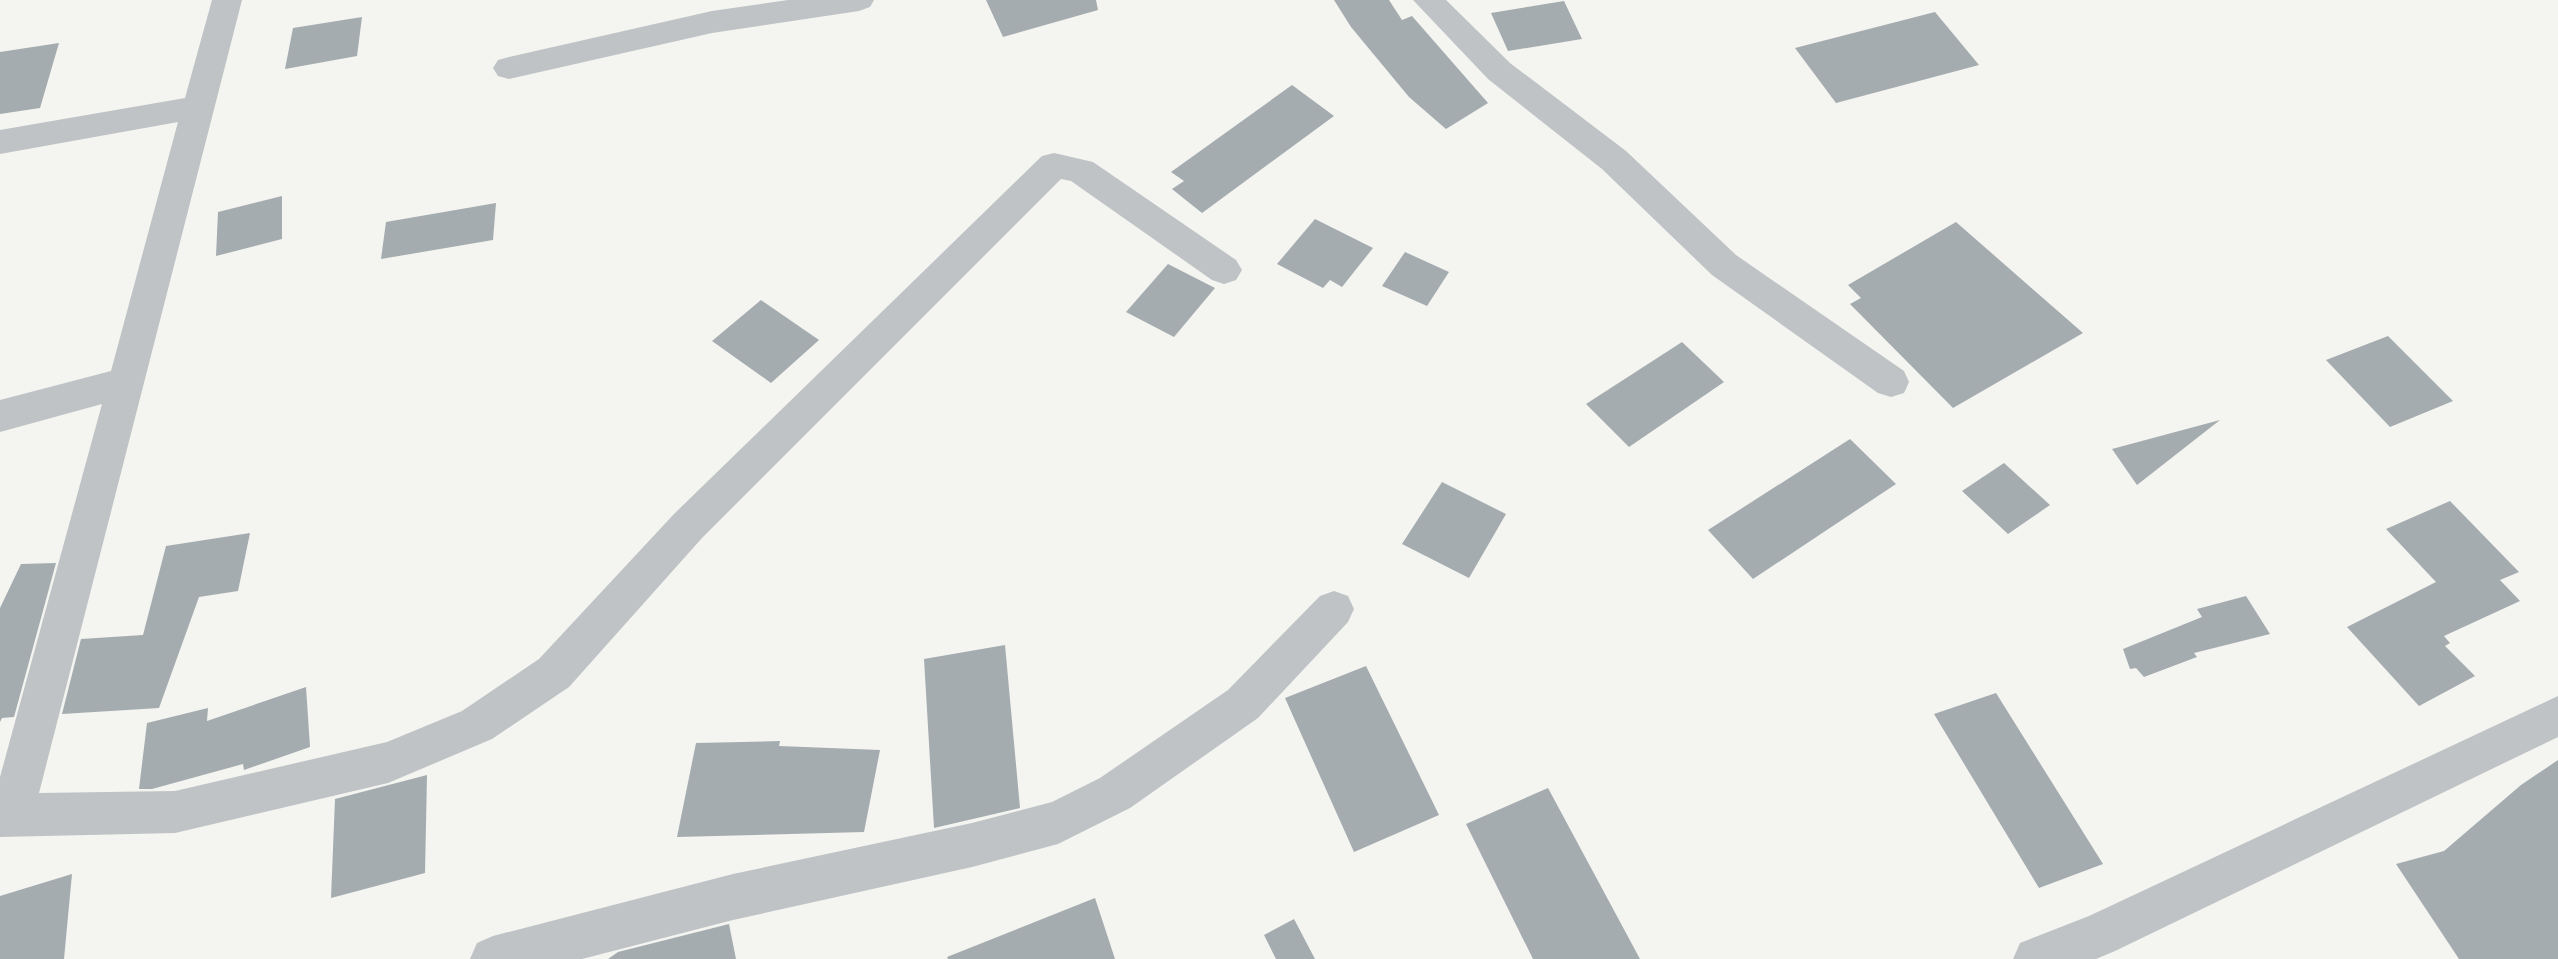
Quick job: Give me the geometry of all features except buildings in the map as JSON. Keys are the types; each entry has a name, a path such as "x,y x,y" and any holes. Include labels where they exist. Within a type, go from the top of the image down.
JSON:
{"street":[{"path":"227,0 128,382 6,815 175,811 388,762 477,725 554,673 688,526 1054,165 1081,170 1224,270"},
{"path":"509,68 712,22 859,0"},
{"path":"1428,0 1499,71 1614,160 1724,265 1891,382"},
{"path":"0,142 200,107"},
{"path":"0,416 128,382"},
{"path":"493,959 733,897 972,845 1058,821 1115,793 1243,704 1334,609"},
{"path":"2036,959 2099,935 2558,716"}]}
